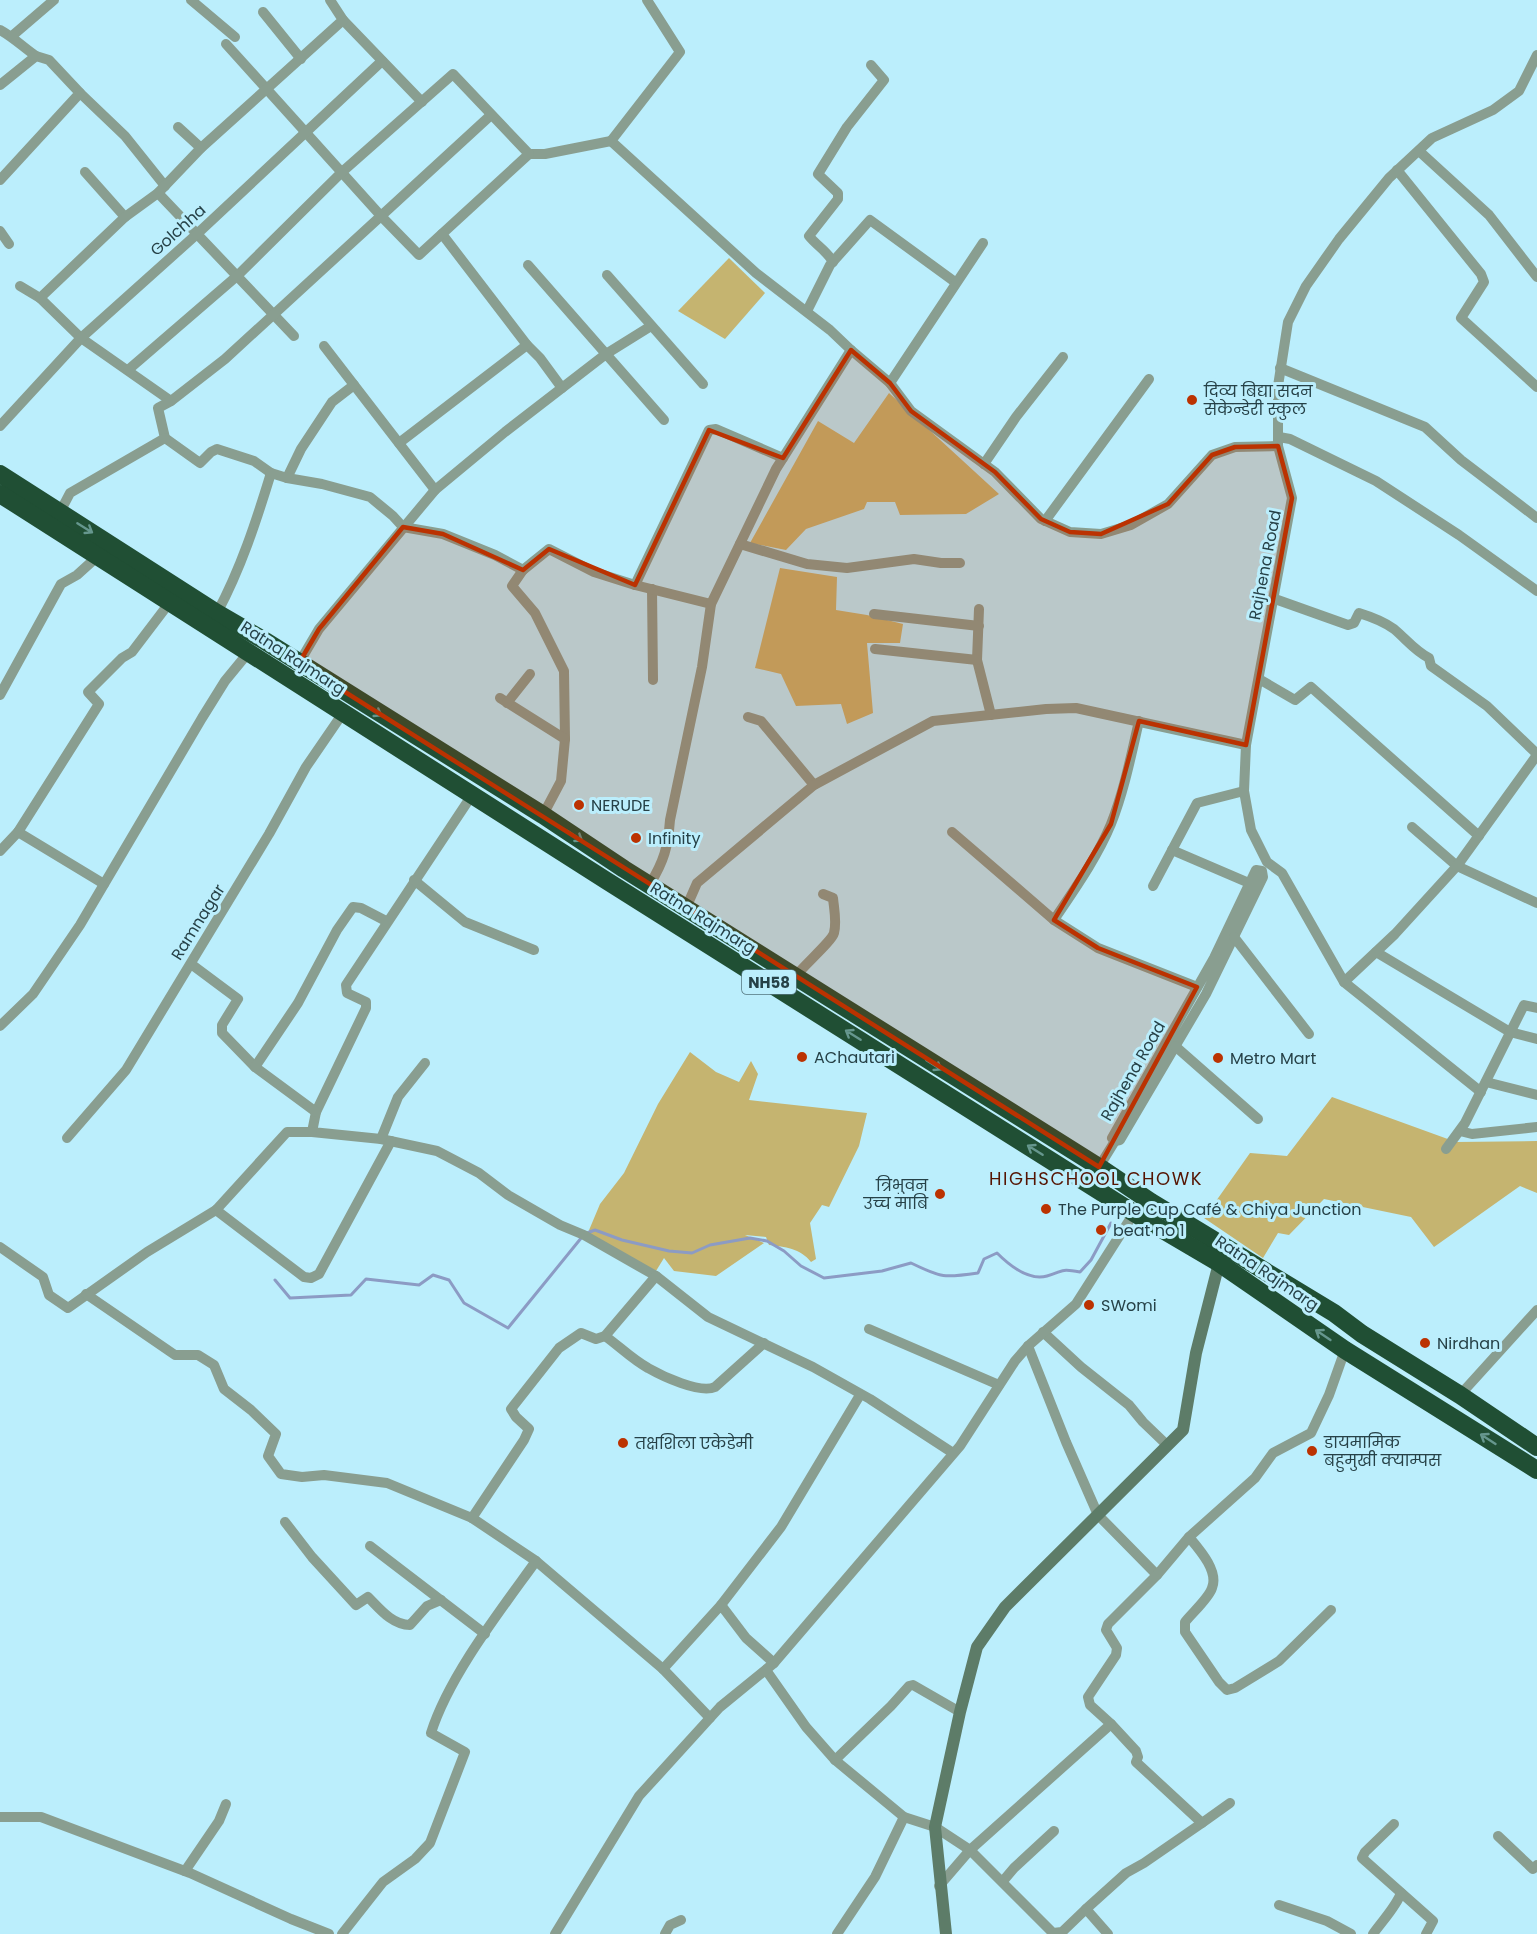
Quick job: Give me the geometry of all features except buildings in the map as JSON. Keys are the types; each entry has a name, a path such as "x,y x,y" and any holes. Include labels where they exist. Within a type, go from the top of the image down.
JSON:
{"highway":[{"name":"Ratna Rajmarg","path":"0,474 217,614 543,815 624,869 1099,1167 1151,1202 1334,1313 1362,1334 1460,1395 1537,1447"},
{"name":"Ratna Rajmarg","path":"0,494 1134,1213 1219,1263 1345,1350 1537,1470"}],"street":[{"path":"12,36 54,0"},
{"path":"192,0 230,40 304,133 419,255 529,154 545,154 611,141 680,52 647,0"},
{"path":"330,0 344,20 422,102"},
{"path":"263,12 301,59"},
{"path":"40,298 125,216 161,190 201,148 344,20"},
{"path":"0,30 12,36 16,42 36,56 49,60 125,135 161,190 196,234 294,336"},
{"name":"Rajhena Road","path":"1099,1167 1234,937 1261,870 1244,791 1246,745 1293,498 1278,441 1278,386 1288,322 1306,286 1339,239 1389,178 1432,138 1493,110 1520,91 1537,55"},
{"path":"0,86 36,56"},
{"name":"Golchha","path":"0,426 81,338 382,61"},
{"path":"833,262 809,236 838,199 838,193 818,174 847,127 884,80 871,65"},
{"path":"128,369 237,276 342,172 453,74 529,154"},
{"path":"0,180 80,93"},
{"path":"491,115 225,359 171,401 158,408 165,438 200,463 217,449 254,461 271,473 370,497 403,527 442,534 495,555 524,570"},
{"path":"178,127 201,148"},
{"path":"611,141 756,273 807,311 890,383 912,411 995,472 1045,521 1070,532 1101,534 1131,525 1168,504 1212,455 1235,447 1290,439 1376,482 1459,535 1537,591"},
{"path":"1419,151 1489,215 1537,277"},
{"path":"1397,170 1481,274 1484,282 1461,318 1537,387"},
{"path":"85,172 125,216"},
{"path":"807,311 833,262 870,220 955,282"},
{"path":"0,231 9,244"},
{"path":"442,234 562,388"},
{"path":"890,383 983,243"},
{"path":"528,265 664,420"},
{"path":"607,275 703,384"},
{"path":"20,286 40,298 81,338 171,401"},
{"path":"299,663 319,629 435,489 504,432 606,354 651,326"},
{"path":"399,443 527,345"},
{"path":"324,346 435,489"},
{"path":"650,884 662,864 668,845 670,820 702,667 711,604 783,458 851,350"},
{"path":"984,464 1016,417 1063,357"},
{"path":"1280,368 1425,427 1461,460 1537,518"},
{"path":"1045,521 1149,379"},
{"path":"287,478 301,449 332,402 354,384"},
{"path":"635,585 709,430 716,429 783,458"},
{"path":"60,512 70,493 165,438"},
{"path":"217,614 236,578 271,473"},
{"path":"740,544 807,564 847,568 914,559 960,563"},
{"path":"543,815 561,781 565,739 564,670 535,613 512,586 524,570 549,549 594,572 711,604"},
{"path":"0,695 61,584 98,556"},
{"path":"652,589 653,680"},
{"path":"1275,599 1348,625 1354,623 1359,613 1377,618 1429,658 1431,666 1487,706 1537,754 1456,866 1395,934 1344,982"},
{"path":"0,851 18,832 99,704 88,692 122,658 132,652 170,602"},
{"path":"979,609 977,660 991,715"},
{"path":"874,614 978,626"},
{"path":"875,649 977,660"},
{"path":"0,1026 33,994 80,925 202,718 225,681 248,652"},
{"path":"530,674 503,700 565,739"},
{"path":"1258,679 1295,700 1311,687 1479,836"},
{"path":"686,908 697,883 814,785 933,722 1046,709 1076,708 1246,745"},
{"name":"Ramnagar","path":"66,1138 126,1070 269,834 306,767 343,713"},
{"path":"748,717 761,721 814,785"},
{"path":"1054,920 1094,858 1111,824 1126,781 1139,721"},
{"path":"1153,886 1197,804 1244,791"},
{"path":"312,1132 316,1112 366,1008 366,1002 347,993 346,985 386,921 472,795"},
{"path":"1412,827 1456,866 1537,903"},
{"path":"18,832 104,884"},
{"path":"952,832 1054,920 1098,948 1197,987"},
{"path":"1172,850 1249,883"},
{"path":"1261,870 1282,873 1344,982 1484,1087 1537,1095"},
{"name":"Rajhena Road","path":"1169,1051 1197,987 1219,960 1249,883 1261,870"},
{"path":"414,880 465,922 534,950"},
{"path":"795,977 804,964 833,936 835,929 833,898 823,894"},
{"path":"255,1067 298,1003 337,930 353,907 361,908 386,921"},
{"path":"1234,937 1309,1034"},
{"path":"1376,952 1510,1032 1537,1039"},
{"path":"191,964 238,999 222,1025 222,1033 255,1067 316,1112"},
{"path":"1446,1149 1466,1124 1524,1005 1537,1008"},
{"path":"1169,1051 1258,1119"},
{"path":"216,1210 304,1277 311,1278 319,1274 386,1140 398,1096 425,1063"},
{"path":"1460,1131 1472,1134 1537,1127"},
{"path":"0,1247 43,1277 49,1295 68,1308 147,1252 216,1210 287,1132 312,1132 386,1140 437,1151 479,1173 508,1195 560,1226 584,1235 656,1276 708,1317 813,1367 953,1453"},
{"path":"555,1934 639,1796 720,1707 770,1667 960,1446 1015,1361 1028,1346 1076,1304 1134,1213"},
{"path":"946,1934 939,1886 935,1827 977,1647 999,1615 1042,1568 1131,1484 1167,1444 1183,1430 1196,1353 1219,1263"},
{"path":"472,1518 529,1429 511,1409 559,1348 581,1333 596,1339 605,1336 656,1276"},
{"path":"86,1294 175,1355 198,1355 214,1365 224,1389 276,1434 268,1456 281,1474 302,1477 324,1475 387,1483 472,1518 536,1562 663,1669 710,1718"},
{"path":"1460,1395 1537,1310"},
{"path":"869,1329 999,1385"},
{"path":"1043,1332 1081,1368 1129,1405 1143,1422 1167,1444"},
{"path":"605,1336 647,1368 694,1388 709,1390 764,1343"},
{"path":"1028,1346 1066,1443 1098,1515 1157,1575"},
{"path":"1202,1823 1136,1762 1138,1757 1136,1751 1089,1705 1088,1696 1116,1655 1117,1648 1106,1630 1189,1537 1255,1478 1273,1453 1311,1433 1329,1395 1345,1350"},
{"path":"663,1669 721,1605 781,1527 860,1395"},
{"path":"285,1522 312,1557 356,1605 368,1596 386,1615 401,1625 410,1625 427,1606 441,1600"},
{"path":"1189,1537 1199,1548 1214,1576 1212,1588 1185,1622 1185,1632 1227,1690 1235,1688 1279,1661 1331,1610"},
{"path":"370,1546 486,1634"},
{"path":"342,1934 383,1882 415,1859 430,1843 465,1752 431,1733 439,1709 486,1634 536,1562"},
{"path":"721,1605 770,1667 807,1727 835,1760 904,1816 935,1827 970,1850 1053,1932 1062,1932 1126,1873 1230,1803"},
{"path":"835,1760 909,1686 913,1685 960,1712"},
{"path":"939,1886 970,1850 1111,1725"},
{"path":"185,1871 219,1821 226,1804"},
{"path":"837,1934 875,1877 904,1816"},
{"path":"0,1817 41,1817 185,1871 291,1920 329,1934"},
{"path":"1394,1824 1365,1852 1362,1858 1433,1921 1426,1934"},
{"path":"1003,1881 1054,1831"},
{"path":"1498,1836 1533,1869 1537,1865"},
{"path":"1373,1934 1398,1901 1401,1893"},
{"path":"1278,1905 1327,1921 1351,1934"},
{"path":"1086,1909 1108,1934"},
{"path":"665,1934 670,1925 681,1920"}],"highlighted area":[{"path":"851,350 890,383 911,411 995,472 1041,519 1070,532 1101,534 1168,504 1212,455 1235,447 1278,446 1292,498 1246,745 1139,721 1111,824 1054,920 1098,948 1197,987 1099,1167 299,663 319,629 403,527 443,534 523,570 549,549 635,585 709,430 783,458"}],"shaded area":[{"path":"729,258 765,293 725,339 678,311"},
{"path":"889,393 999,494 966,514 900,515 895,502 867,502 864,509 806,529 786,550 750,543 818,421 854,443"},
{"path":"780,568 837,577 836,610 903,624 900,643 867,643 873,713 847,724 841,704 796,706 781,674 755,668"},
{"path":"690,1052 716,1072 739,1082 751,1061 758,1074 749,1100 867,1113 859,1146 829,1207 822,1205 810,1223 816,1259 811,1262 797,1251 769,1245 766,1237 745,1235 764,1243 716,1276 674,1271 664,1258 656,1271 587,1235 600,1204 624,1173 658,1104"},
{"path":"1332,1097 1456,1142 1537,1141 1537,1193 1520,1186 1434,1247 1411,1217 1324,1199 1289,1235 1278,1233 1263,1258 1204,1218 1250,1153 1287,1156"}],"waterway":[{"path":"587,1233 595,1230 622,1240 669,1251 692,1253 710,1245 750,1238 767,1241 784,1251 801,1266 824,1278 882,1271 911,1263 943,1276 958,1276 978,1273 984,1259 997,1253 1020,1271 1040,1277 1066,1270 1080,1272 1091,1260 1111,1223"},
{"path":"275,1280 290,1298 351,1295 366,1279 419,1285 433,1275 449,1280 464,1303 508,1328 582,1237"}],"place":[{"name":"दिव्य बिद्या सदन सेकेन्डेरी स्कुल","path":"1192,400"},
{"name":"NERUDE","path":"579,805"},
{"name":"Infinity","path":"636,838"},
{"name":"AChautari","path":"802,1057"},
{"name":"Metro Mart","path":"1218,1058"},
{"name":"त्रिभुवन उच्च माबि","path":"940,1194"},
{"name":"The Purple Cup Café & Chiya Junction","path":"1046,1209"},
{"name":"beat no 1","path":"1101,1230"},
{"name":"SWomi","path":"1089,1305"},
{"name":"Nirdhan","path":"1425,1343"},
{"name":"तक्षशिला एकेडेमी","path":"623,1443"},
{"name":"डायमामिक बहुमुखी क्याम्पस","path":"1312,1451"}],"district":[{"name":"HIGHSCHOOL CHOWK","path":"1096,1178"}]}
